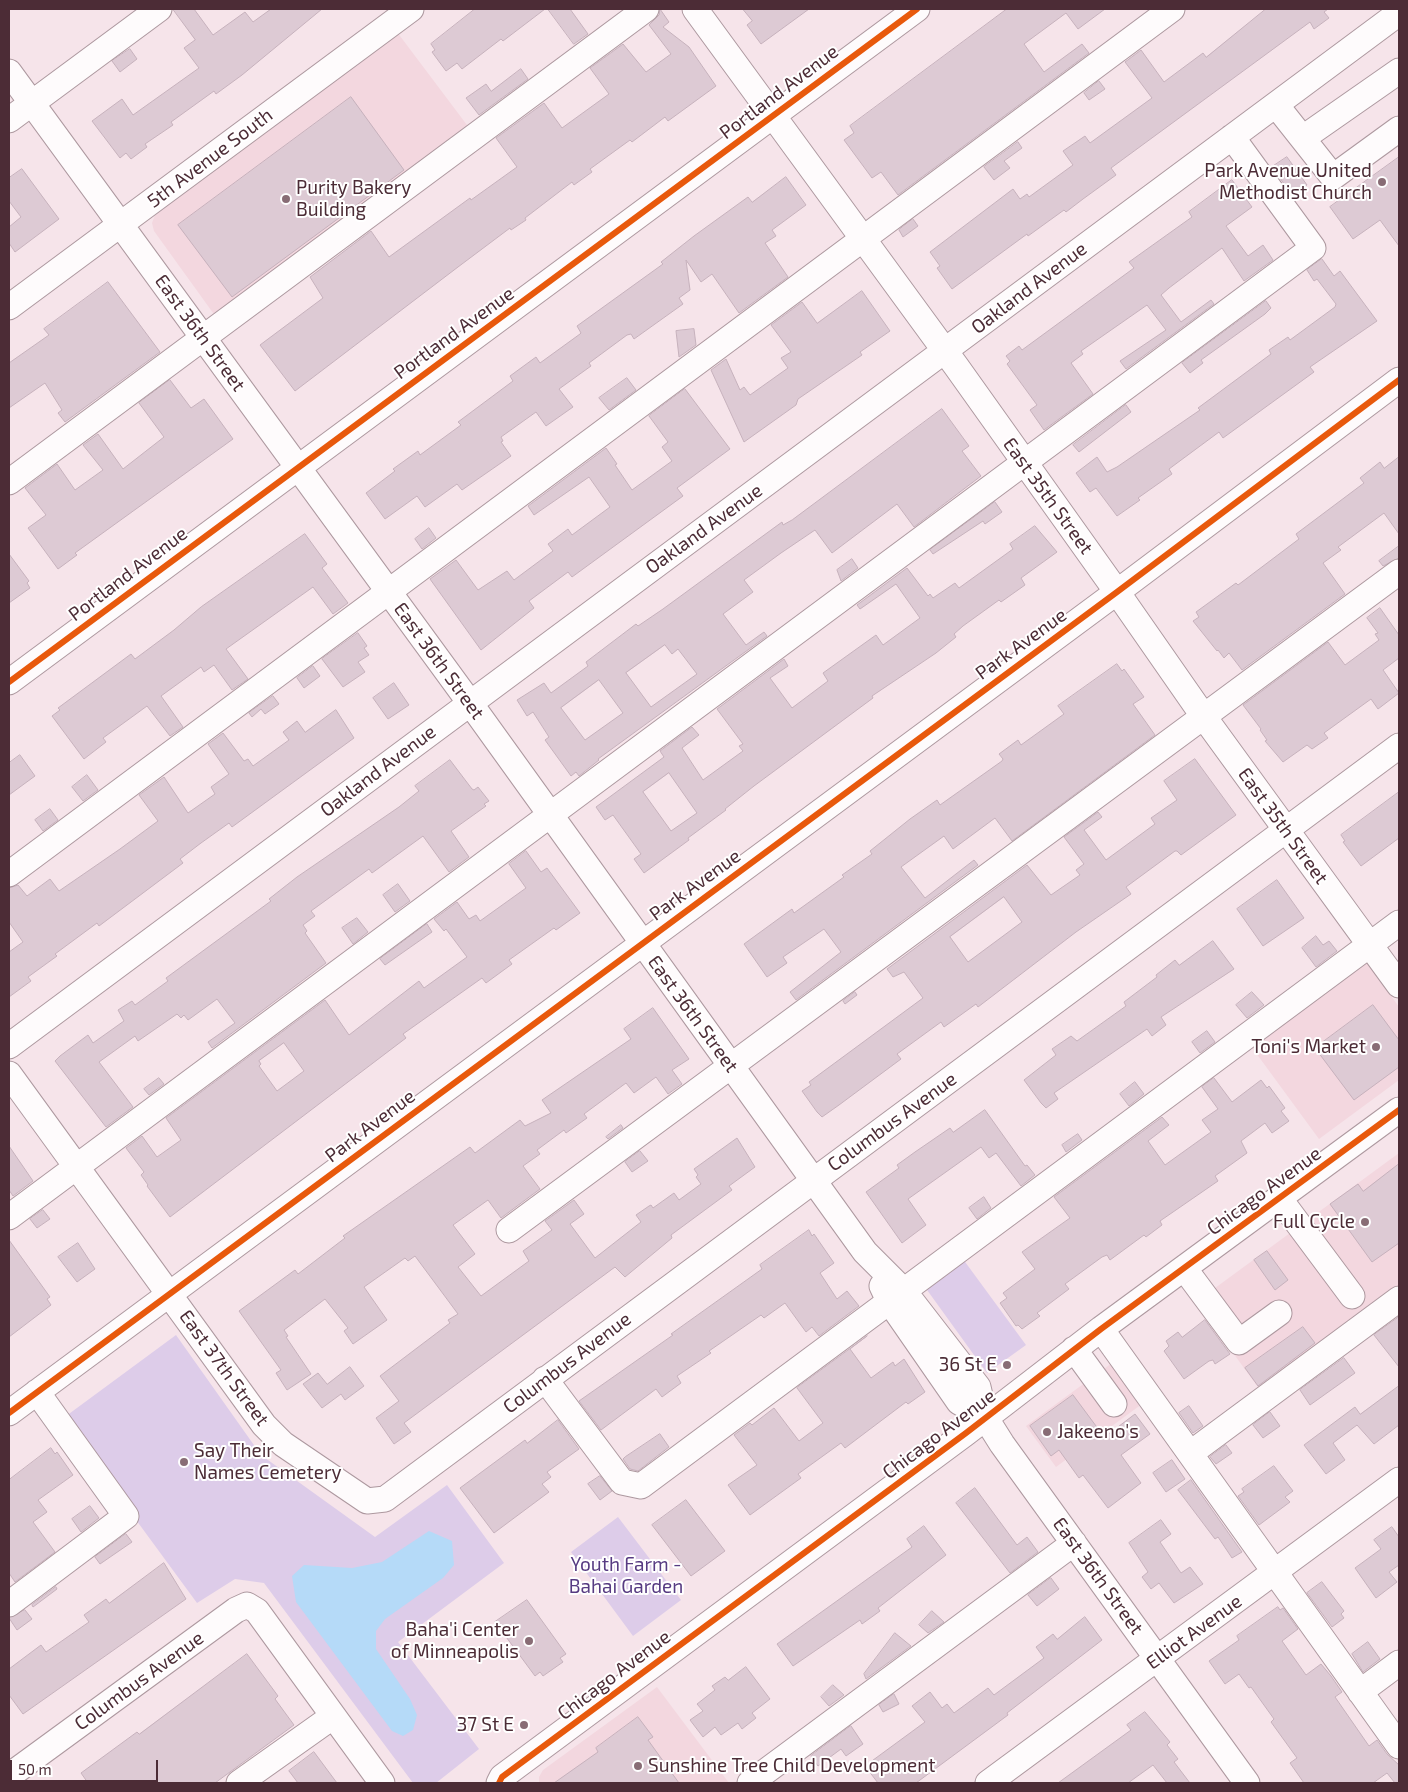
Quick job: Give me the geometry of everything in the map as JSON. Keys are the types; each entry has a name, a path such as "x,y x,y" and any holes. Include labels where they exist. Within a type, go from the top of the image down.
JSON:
{"street":[{"path":"9,120 160,9"},
{"name":"5th Avenue South","path":"9,307 411,9"},
{"path":"9,482 646,9"},
{"name":"East 35th Street","path":"694,9 945,351 1204,717 1399,985"},
{"name":"Portland Avenue","path":"9,682 917,9"},
{"path":"9,874 1172,9"},
{"name":"Oakland Avenue","path":"9,1046 1399,13"},
{"path":"1303,138 1399,71"},
{"name":"East 36th Street","path":"9,72 470,702 549,815 896,1295 978,1388 985,1418 1002,1444 1158,1658 1241,1781"},
{"path":"1276,104 1333,177 1399,129"},
{"path":"9,1217 1025,464 1313,248 1232,137"},
{"name":"Park Avenue","path":"9,1413 1117,592 1399,380"},
{"path":"509,1230 1399,572"},
{"name":"Columbus Avenue","path":"385,1499 812,1180 1399,746"},
{"path":"545,1379 622,1482 641,1486 1399,923"},
{"name":"East 37th Street","path":"9,1074 170,1293 264,1425 283,1444 367,1501 385,1499"},
{"name":"Chicago Avenue","path":"499,1780 985,1418 1074,1349 1399,1110"},
{"path":"1279,1198 1352,1296"},
{"path":"1184,1268 1239,1342 1279,1313"},
{"path":"1191,1453 1399,1299"},
{"path":"1101,1329 1399,1746"},
{"path":"1074,1349 1114,1404"},
{"path":"9,1604 126,1516 37,1392"},
{"name":"Elliot Avenue","path":"988,1783 1275,1574 1399,1480"},
{"path":"750,1783 1074,1543"},
{"name":"Columbus Avenue","path":"9,1776 236,1610 247,1606 257,1611 332,1717"},
{"path":"1360,1692 1399,1663"},
{"path":"240,1783 332,1717 382,1783"}],"shaded area":[{"path":"397,32 473,133 221,324 154,231 152,223 155,215"},
{"path":"1360,952 1399,1007 1399,1080 1319,1139 1245,1038"},
{"path":"1399,1153 1399,1305 1268,1401 1196,1302"},
{"path":"1127,1352 1157,1393 1056,1467 1026,1426"},
{"path":"657,1687 729,1783 539,1783 539,1777 543,1770"}],"green space":[{"path":"960,1255 1026,1345 987,1373 922,1283"},
{"path":"176,1335 261,1455 375,1537 447,1485 504,1563 398,1642 479,1749 436,1783 413,1783 264,1583 235,1579 197,1603 62,1419"},
{"name":"Youth Farm - Bahai Garden","path":"618,1517 681,1600 633,1636 571,1552"}],"water":[{"path":"429,1531 452,1541 454,1565 443,1578 385,1619 376,1631 376,1649 410,1699 417,1715 413,1730 403,1736 392,1731 296,1602 292,1576 304,1565 352,1568 382,1562"}],"building":[{"path":"173,9 194,9 213,35 245,12 253,22 271,9 322,9 242,75 216,94 214,91 171,122 173,125 145,144 147,147 131,159 126,153 120,158 92,121 122,99 133,115 199,68 184,48 195,40"},
{"path":"475,9 545,9 462,69 457,63 446,71 432,52 435,50 431,44"},
{"path":"548,9 570,9 588,34 574,44"},
{"path":"660,9 669,22 663,27 689,47 716,86 668,121 665,117 632,142 630,140 590,169 592,172 574,185 572,182 525,218 526,220 511,230 510,228 295,391 260,345 323,298 310,277 371,231 389,257 470,198 471,200 517,167 496,138 544,103 562,128 609,94 590,68 623,44 646,72 671,54 649,25 659,15"},
{"path":"743,9 809,9 761,44 747,25 752,21"},
{"path":"1007,9 1105,9 1078,29 1066,13 1024,44 1044,72 1082,44 1089,53 898,195 881,172 872,178 844,140 854,133 850,126"},
{"path":"1266,9 1328,9 1324,12 1329,18 1314,29 1310,22 1111,168 1116,175 1066,212 1064,210 1028,236 1027,234 952,289 937,268 940,266 930,252 1013,189 1020,199 1027,194 1029,197 1073,165 1063,151 1085,136 1090,143 1152,98 1125,62 1141,50 1164,82 1203,53 1206,57"},
{"path":"130,49 137,59 120,72 112,61"},
{"path":"521,69 528,79 479,115 466,98 486,84 491,91"},
{"path":"1099,81 1105,89 1089,100 1084,93"},
{"name":"Purity Bakery Building","path":"351,97 404,170 232,297 178,225"},
{"path":"1018,142 1022,148 1004,161 1010,168 994,180 984,167"},
{"path":"1287,157 1307,185 1292,195 1272,167"},
{"name":"Park Avenue United Methodist Church","path":"1399,157 1399,246 1380,220 1353,239 1330,207"},
{"path":"22,169 59,219 15,252 9,243 9,227 21,217 9,201 9,178"},
{"path":"786,177 806,205 772,230 776,236 765,243 788,277 739,313 712,274 701,282 686,260 690,290 679,298 683,304 634,339 631,334 627,335 589,363 591,366 559,389 573,407 546,426 536,412 501,437 503,441 501,442 511,456 462,490 457,484 425,507 417,496 385,519 366,493 395,471 393,469 418,451 420,455 461,425 458,422 513,381 510,376 536,357 540,363 580,334 577,326 663,264 661,262 694,236 748,197 752,202"},
{"path":"1232,180 1252,207 1226,226 1248,256 1263,245 1273,260 1244,281 1222,248 1161,295 1181,322 1211,300 1214,304 1126,369 1120,361 1166,330 1147,305 1081,351 1083,354 1071,363 1093,394 1044,430 1030,410 1037,405 1007,364 1010,361 1006,356 1019,346 1022,350 1134,268 1129,262 1192,217 1189,212"},
{"path":"913,219 918,226 903,237 899,230"},
{"path":"1322,259 1334,276 1340,271 1377,321 1310,367 1314,372 1223,438 1219,432 1169,469 1172,474 1138,498 1140,500 1117,516 1096,488 1090,492 1076,473 1097,457 1107,472 1117,467 1200,410 1198,408 1271,354 1269,350 1288,337 1290,340 1335,307 1336,304 1317,279 1314,281 1307,270"},
{"path":"108,282 160,352 65,422 58,413 62,410 45,383 9,408 9,363 49,335 44,329"},
{"path":"862,291 890,331 860,352 862,355 798,399 796,405 744,442 711,370 726,359 740,390 744,387 750,395 788,368 781,358 791,352 771,325 802,302 817,323"},
{"path":"1266,301 1271,308 1265,314 1201,360 1203,363 1190,373 1182,363"},
{"path":"694,329 696,345 679,357 676,331"},
{"path":"627,378 636,390 609,410 599,398"},
{"path":"170,380 191,408 204,399 233,439 75,553 77,555 58,569 28,528 46,515 25,488 57,464 75,490 103,470 83,445 98,434 123,469 164,437 139,403"},
{"path":"685,389 730,449 677,488 683,496 572,577 568,572 529,601 534,608 481,650 430,579 456,560 478,590 507,571 514,580 553,551 548,544 568,529 572,535 610,507 589,477 534,515 528,506 606,448 632,490 672,461 662,447 668,442 649,416"},
{"path":"1126,405 1131,412 1079,452 1073,445"},
{"path":"942,409 969,446 962,451 981,476 914,527 897,504 832,553 815,530 744,580 753,592 723,614 746,645 764,632 767,636 598,759 579,776 576,772 571,776 545,740 549,737 533,712 527,716 517,700 544,683 551,693 588,666 586,662 636,624 638,626 663,609 782,522 783,525","holes":["665,645 672,654 678,649 697,674 651,707 626,673","599,680 623,713 585,740 561,708"]},
{"path":"1399,457 1399,534 1384,513 1338,547 1341,550 1323,563 1345,594 1242,670 1229,653 1224,658 1193,621 1199,617 1196,612 1236,583 1238,585 1299,539 1296,534 1364,483 1360,478 1380,462 1384,468"},
{"path":"995,502 1002,512 985,524 983,521 933,554 930,550"},
{"path":"1035,526 1057,552 1021,578 1025,585 1001,602 999,600 963,626 954,634 956,637 936,653 872,696 873,698 754,786 726,810 688,838 689,840 644,873 634,859 641,854 613,815 605,820 596,807 664,757 660,751 692,727 699,735 682,748 703,780 743,751 739,746 743,744 717,709 784,659 788,666 770,678 792,708 828,681 823,673 876,635 883,645 920,618 896,584 860,609 857,605 907,568 928,596 930,594 933,598 955,583 959,588 1013,549 1010,544","holes":["669,773 697,813 671,831 643,792"]},
{"path":"429,528 436,538 422,549 415,539"},
{"path":"305,534 327,564 322,568 348,603 333,614 313,587 226,649 248,679 232,690 214,665 204,672 201,667 161,696 183,727 170,736 147,706 103,738 106,742 84,759 52,716 60,710 58,708 131,654 135,659 201,607"},
{"path":"1399,546 1399,558 1383,566 1379,561"},
{"path":"9,554 29,581 27,583 30,588 9,603"},
{"path":"852,559 858,568 841,581 837,570"},
{"path":"1380,608 1399,635 1399,658 1383,670 1399,693 1378,709 1371,699 1324,733 1328,738 1312,749 1307,745 1283,762 1265,741 1267,740 1261,729 1243,705 1328,642 1345,665 1379,640 1375,634 1378,633 1367,618"},
{"path":"358,633 367,646 364,648 369,655 358,662 365,672 343,687 322,659"},
{"path":"1117,664 1122,671 1124,669 1144,697 1133,704 1155,735 1012,841 995,818 953,849 944,836 901,867 925,898 974,860 978,865 796,1000 790,992 841,952 824,929 783,957 787,963 767,977 744,944 792,909 794,913 844,877 842,875 872,854 870,851 910,819 937,800 940,805 1002,761 1003,759 999,754 1018,740 1021,745 1064,714 1058,706"},
{"path":"313,666 320,676 304,688 297,678"},
{"path":"394,683 409,705 388,719 373,698"},
{"path":"273,696 279,704 265,714 261,709 252,717 249,713"},
{"path":"336,710 354,738 232,827 229,823 201,843 180,859 183,863 99,926 97,923 55,954 57,956 28,977 31,981 9,997 9,952 23,942 9,922 9,888 18,885 27,896 50,879 59,891 120,849 158,821 139,795 164,777 188,813 215,794 211,787 229,774 208,744 223,733 244,761 248,759 253,766 289,740 283,732 297,721 305,732"},
{"path":"20,755 35,776 9,795 9,763"},
{"path":"1195,759 1236,815 1181,855 1175,851 1126,887 1131,894 1076,932 978,1007 976,1004 944,1027 941,1022 897,1054 901,1059 839,1105 822,1117 817,1112 802,1091 811,1085 809,1082 923,998 904,972 893,977 887,969 1027,865 1051,895 1080,875 1076,870 1084,864 1064,837 1098,812 1102,817 1084,830 1106,860 1155,824 1151,818 1177,800 1164,781","holes":["1004,897 1022,922 968,962 950,937"]},
{"path":"450,760 472,789 474,790 478,787 489,801 484,804 486,806 451,831 469,857 449,872 423,836 372,873 369,869 311,911 315,916 303,925 307,931 305,933 326,963 212,1048 208,1042 235,1023 217,999 188,1020 184,1015 181,1018 177,1014 138,1041 135,1036 99,1062 133,1107 106,1127 55,1061 88,1035 93,1043 124,1021 118,1010 132,1001 135,1005 168,981 166,978 271,901 269,899 297,877 399,807 419,791 415,786"},
{"path":"87,775 98,790 83,801 72,787"},
{"path":"1399,792 1399,838 1361,866 1343,842 1345,841 1341,835"},
{"path":"50,809 58,820 43,831 35,820"},
{"path":"526,851 541,872 547,868 580,913 556,930 554,928 509,960 512,964 486,983 482,978 403,1034 406,1038 170,1217 147,1186 141,1175 144,1172 126,1148 142,1136 157,1157 181,1140 166,1118 325,1000 349,1035 419,981 424,988 467,957 446,929 444,931 434,919 457,902 469,919 476,915 480,921 526,888 509,864","holes":["284,1043 304,1071 277,1091 259,1066 261,1064 259,1061"]},
{"path":"1277,880 1304,918 1263,946 1237,909"},
{"path":"398,884 410,901 395,912 383,895"},
{"path":"357,918 368,932 353,944 342,928"},
{"path":"427,924 432,932 385,965 380,959"},
{"path":"1316,936 1323,945 1329,941 1337,951 1316,967 1302,948"},
{"path":"1213,941 1234,969 1161,1017 1166,1025 1152,1036 1147,1029 1054,1093 1058,1099 1046,1108 1041,1103 1024,1080 1056,1055 1052,1049 1071,1036 1077,1041 1126,1006 1124,1002 1157,977 1156,975 1175,960 1179,965"},
{"path":"855,992 857,995 845,1004 843,1001"},
{"path":"1252,992 1264,1005 1247,1018 1236,1005"},
{"path":"1373,1005 1399,1040 1399,1067 1354,1100 1315,1048"},
{"path":"653,1008 689,1059 672,1070 682,1084 668,1094 656,1077 634,1093 626,1083 584,1114 587,1118 566,1133 564,1130 537,1150 540,1154 523,1166 540,1189 501,1218 488,1200 453,1225 475,1254 458,1267 481,1296 529,1261 523,1251 552,1230 545,1221 574,1200 584,1214 570,1224 595,1258 641,1222 636,1215 651,1205 653,1208 674,1193 679,1200 701,1184 696,1177 698,1175 694,1169 737,1138 755,1167 729,1186 732,1190 671,1235 672,1238 625,1277 615,1267 404,1423 411,1432 394,1444 376,1418 399,1401 380,1376 450,1323 448,1320 458,1314 415,1256 408,1261 405,1258 364,1287 387,1320 353,1344 344,1331 348,1328 325,1299 284,1330 288,1336 286,1337 311,1374 287,1390 276,1373 281,1370 239,1311 295,1270 298,1274 345,1238 343,1236 470,1147 475,1153 520,1120 525,1126 551,1113 542,1100 631,1039 624,1029"},
{"path":"1207,1031 1215,1042 1200,1053 1192,1042"},
{"path":"159,1078 164,1084 149,1095 144,1089"},
{"path":"1214,1078 1232,1102 1261,1080 1267,1088 1269,1086 1285,1108 1281,1111 1289,1121 1272,1133 1265,1123 1241,1141 1247,1153 1215,1176 1218,1181 1160,1221 1162,1225 1146,1237 1144,1235 1110,1260 1107,1255 1102,1257 1065,1284 1069,1289 1037,1313 1040,1316 1022,1329 1018,1325 1016,1326 1000,1303 1007,1298 1003,1293 1035,1269 1022,1252 1070,1218 1054,1197 1162,1117 1169,1125 1148,1141 1165,1165 1211,1132 1202,1120 1218,1109 1202,1087"},
{"path":"1135,1082 1144,1094 1129,1106 1120,1094"},
{"path":"985,1110 1025,1166 1027,1165 1035,1175 1021,1186 996,1153 989,1158 981,1147 908,1199 926,1225 902,1243 866,1192 899,1168 897,1165 915,1152 950,1128 953,1132"},
{"path":"621,1125 623,1128 608,1139 606,1137"},
{"path":"1078,1134 1082,1140 1066,1152 1062,1145"},
{"path":"9,1146 33,1181 13,1196 9,1190"},
{"path":"640,1151 648,1161 632,1172 625,1162"},
{"name":"Full Cycle","path":"1399,1164 1399,1243 1372,1262 1330,1204 1358,1184 1363,1191"},
{"path":"984,1197 991,1208 977,1219 969,1208"},
{"path":"43,1210 50,1219 37,1228 30,1219"},
{"path":"809,1230 812,1236 814,1234 834,1263 820,1273 837,1299 847,1291 859,1306 819,1336 812,1327 806,1332 785,1303 764,1318 761,1315 709,1351 711,1353 677,1376 681,1383 662,1397 656,1389 601,1430 579,1401 762,1269 760,1265"},
{"path":"9,1240 50,1297 47,1299 51,1305 9,1337"},
{"path":"78,1243 95,1269 77,1282 58,1257"},
{"path":"1267,1251 1288,1280 1275,1290 1254,1260"},
{"path":"1399,1317 1399,1367 1374,1335"},
{"path":"1205,1320 1230,1354 1215,1364 1213,1360 1209,1361 1184,1379 1164,1351 1169,1346 1166,1341 1178,1332 1182,1337"},
{"path":"1303,1327 1315,1343 1258,1386 1245,1368"},
{"path":"867,1336 850,1349 871,1378 893,1362 895,1366 904,1359 925,1392 908,1404 906,1402 845,1448 841,1443 798,1474 801,1478 750,1515 728,1485 757,1465 734,1435 750,1423 752,1425 774,1408 799,1441 823,1423 797,1388"},
{"path":"1344,1358 1355,1373 1310,1405 1300,1390"},
{"path":"350,1367 364,1386 345,1400 341,1394 322,1408 303,1384 318,1373 327,1384"},
{"path":"1399,1386 1399,1425 1374,1444 1357,1425 1333,1443 1345,1460 1326,1474 1304,1445 1355,1407 1360,1414"},
{"path":"1073,1395 1102,1434 1106,1436 1135,1414 1150,1434 1121,1455 1141,1483 1108,1508 1083,1475 1079,1478 1059,1450 1051,1456 1030,1426"},
{"path":"1189,1406 1203,1426 1193,1433 1179,1413"},
{"path":"1270,1412 1280,1426 1263,1438 1253,1425"},
{"path":"558,1420 579,1449 547,1472 551,1477 542,1484 549,1492 494,1533 460,1488 525,1440 527,1443"},
{"path":"660,1434 669,1447 638,1471 630,1469 623,1459"},
{"path":"1226,1445 1232,1453 1216,1464 1210,1457"},
{"path":"51,1448 55,1454 57,1452 73,1475 38,1500 47,1512 33,1522 55,1552 15,1582 9,1573 9,1480"},
{"path":"1172,1460 1185,1479 1166,1492 1153,1473"},
{"path":"1274,1466 1293,1491 1285,1497 1290,1502 1259,1525 1238,1496 1244,1492 1242,1489"},
{"path":"600,1476 612,1491 600,1500 588,1484"},
{"path":"1191,1480 1242,1552 1232,1558 1218,1537 1215,1539 1178,1490"},
{"path":"975,1488 1017,1545 1027,1537 1038,1552 1010,1573 956,1503"},
{"path":"686,1500 725,1551 691,1576 652,1525"},
{"path":"90,1506 99,1518 81,1532 72,1519"},
{"path":"1161,1520 1171,1534 1160,1542 1181,1573 1190,1567 1203,1584 1174,1603 1159,1583 1151,1589 1142,1577 1148,1572 1129,1543"},
{"path":"924,1526 946,1555 878,1608 880,1611 862,1624 860,1620 793,1666 777,1644 912,1547 907,1539"},
{"path":"1392,1527 1399,1537 1399,1565 1389,1572 1397,1582 1376,1598 1355,1568 1381,1549 1374,1540"},
{"path":"126,1534 132,1542 100,1564 95,1557"},
{"path":"164,1563 186,1599 23,1714 9,1695 9,1669 41,1645 46,1652 89,1622 84,1615 106,1599 109,1603"},
{"path":"1051,1578 1059,1589 1037,1606 1028,1595"},
{"path":"1322,1582 1344,1611 1341,1614 1344,1618 1332,1627 1307,1593"},
{"path":"56,1587 57,1589 33,1607 32,1605"},
{"name":"Baha'i Center of Minneapolis","path":"527,1600 566,1654 560,1658 563,1662 543,1676 540,1672 535,1676 495,1622"},
{"path":"1278,1607 1280,1610 1283,1608 1298,1629 1282,1641 1306,1675 1321,1664 1331,1676 1342,1692 1335,1697 1369,1746 1377,1740 1387,1754 1399,1765 1399,1783 1395,1783 1387,1773 1373,1783 1304,1783 1290,1763 1297,1758 1271,1722 1274,1719 1251,1687 1249,1688 1239,1674 1225,1684 1209,1661 1239,1640 1237,1636"},
{"path":"25,1610 32,1619 17,1630 9,1618"},
{"path":"932,1611 944,1622 928,1633 919,1625"},
{"path":"1085,1617 1102,1640 1007,1713 1008,1715 916,1783 878,1783 865,1766 925,1722 912,1706 930,1692 942,1708 947,1704 954,1713 988,1688 994,1695 1044,1658 1036,1647 1053,1634 1057,1639"},
{"path":"895,1633 911,1646 866,1679 864,1674"},
{"path":"1368,1642 1380,1659 1363,1672 1352,1654"},
{"path":"247,1654 278,1696 275,1699 294,1725 215,1783 88,1783 81,1773 137,1732 139,1734"},
{"path":"746,1667 770,1699 752,1713 756,1718 742,1729 738,1723 721,1735 715,1727 703,1737 690,1720 703,1711 697,1704 715,1690 712,1686 725,1677 728,1680"},
{"path":"833,1685 844,1695 829,1706 821,1697"},
{"path":"894,1694 899,1704 883,1712 879,1705"},
{"path":"1145,1712 1170,1742 1167,1745 1178,1759 1174,1762 1190,1783 1167,1783 1153,1765 1128,1783 1058,1783 1131,1730 1127,1725"},
{"name":"Sunshine Tree Child Development","path":"638,1717 653,1737 648,1740 679,1783 554,1783 598,1752 596,1748"},
{"path":"851,1726 863,1744 846,1756 841,1749 818,1766 811,1756"},
{"path":"314,1752 337,1783 298,1783 289,1771"}],"cycle path":[{"path":"9,682 917,9"},
{"path":"9,1413 1117,592 1399,380"},
{"path":"499,1783 502,1777 966,1433 1101,1329 1399,1110"}],"place":[{"name":"Park Avenue United Methodist Church","path":"1382,182"},
{"name":"Purity Bakery Building","path":"286,199"},
{"name":"Toni's Market","path":"1376,1047"},
{"name":"Full Cycle","path":"1365,1222"},
{"name":"36 St E","path":"1007,1365"},
{"name":"Jakeeno's","path":"1047,1432"},
{"name":"Say Their Names Cemetery","path":"184,1462"},
{"name":"Baha'i Center of Minneapolis","path":"529,1641"},
{"name":"37 St E","path":"524,1725"},
{"name":"Sunshine Tree Child Development","path":"638,1766"}]}
